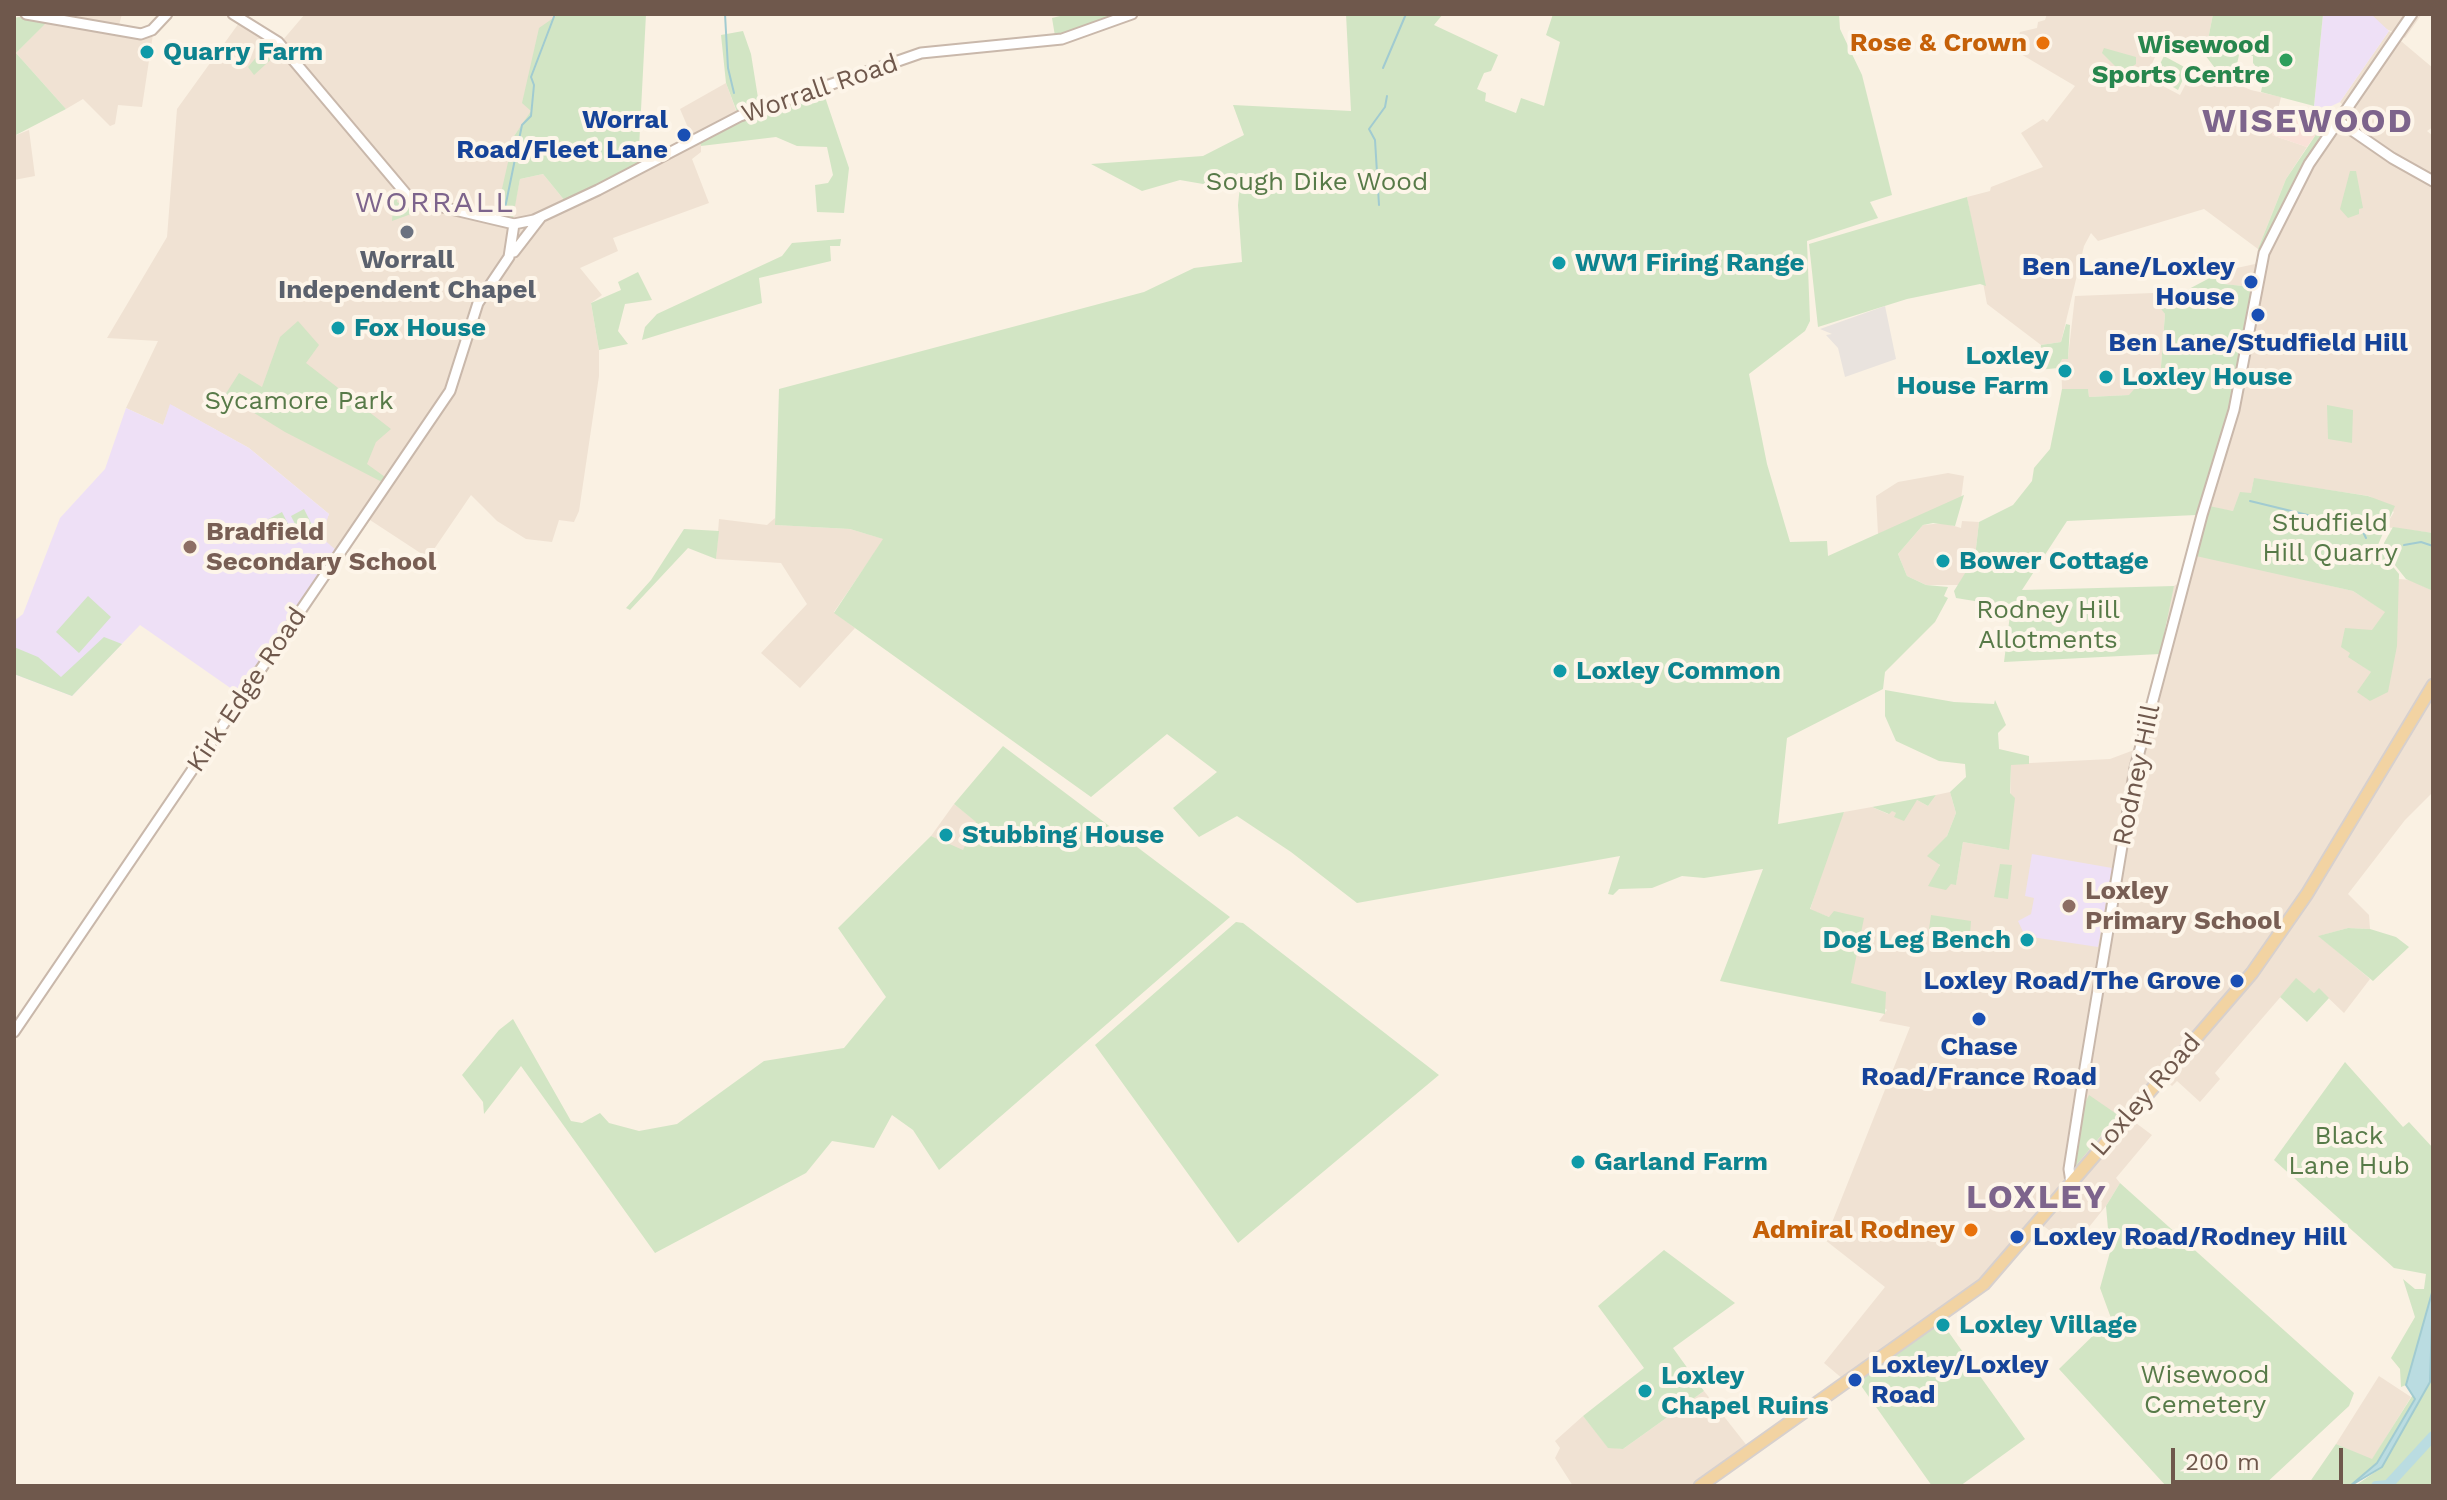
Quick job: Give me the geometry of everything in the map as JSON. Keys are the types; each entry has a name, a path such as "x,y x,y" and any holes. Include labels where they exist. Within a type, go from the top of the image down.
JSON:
{"main road":[{"name":"Loxley Road","path":"1700,1486 1984,1284 2259,963 2307,894 2433,685"}],"street":[{"path":"26,14 129,34 152,30 167,14"},
{"path":"233,14 278,42 407,195 421,202 514,224"},
{"name":"Worrall Road","path":"514,224 541,217 650,165 723,124 779,102 933,50 1062,39 1132,14"},
{"name":"Rodney Hill","path":"2071,1182 2069,1169 2135,768 2202,515 2238,394 2264,253 2286,205 2337,120 2412,14"},
{"path":"2337,120 2392,158 2433,181"},
{"name":"Kirk Edge Road","path":"14,1032 450,391 482,294 541,217"},
{"name":"Kirk Edge Road","path":"509,257 514,224"}],"shaded area":[{"path":"54,14 122,14 119,25 153,34 142,107 118,105 115,124 110,126 83,99 66,109 16,53"},
{"path":"305,14 559,14 554,21 532,111 514,136 510,156 512,217 520,179 543,174 565,201 692,137 680,109 726,83 740,121 701,140 701,152 692,159 709,203 613,238 618,251 580,268 602,295 591,303 599,350 599,376 579,511 574,522 559,520 552,542 526,539 497,521 471,495 428,558 370,520 345,556 322,541 329,514 249,448 171,405 163,425 126,408 158,341 107,338 167,237 177,109 244,16 274,35 277,54 282,41"},
{"path":"2047,14 2213,14 2205,55 2165,35 2146,77 2180,95 2195,66 2251,90 2281,97 2272,135 2307,147 2286,179 2258,249 2204,209 2098,241 2091,233 2084,246 2061,342 2041,345 1987,304 1967,197 1990,191 1991,187 2043,167 2021,133 2043,119 2047,122 2075,86 2014,50 2020,32 2037,28 2038,22 2045,20"},
{"path":"2323,14 2371,14 2389,31 2340,102 2327,108 2314,106"},
{"path":"2371,14 2422,14 2405,38 2380,26"},
{"path":"2389,31 2433,68 2433,127 2427,131 2433,136 2433,533 2385,527 2394,512 2369,496 2254,479 2251,493 2233,511 2198,506 2220,447 2251,287 2224,284 2223,271 2255,264 2320,140 2346,109 2340,102"},
{"path":"2279,109 2320,119 2326,124 2327,132 2317,133 2307,147 2272,135"},
{"path":"29,130 35,176 14,180 14,136"},
{"path":"2153,293 2165,314 2160,379 2143,379 2130,395 2089,397 2088,389 2062,389 2061,359 2068,358 2075,296"},
{"path":"1885,306 1896,359 1845,377 1838,348 1826,335 1832,334 1820,329"},
{"name":"Bradfield Secondary School","path":"170,404 249,448 329,514 321,537 337,551 239,694 140,625 72,696 14,674 14,621 23,614 60,518 105,469 126,408 163,425"},
{"path":"1948,473 1964,476 1961,499 1878,534 1876,496 1898,482"},
{"path":"775,518 776,525 850,529 884,539 834,612 855,628 800,688 761,653 807,604 781,563 716,559 719,519 767,525"},
{"path":"1962,521 1979,522 1975,557 1959,585 1926,585 1907,576 1898,554 1923,525 1944,523 1961,528"},
{"path":"2186,552 2353,591 2386,612 2372,631 2364,631 2349,656 2371,672 2370,701 2398,579 2411,580 2433,591 2433,792 2405,820 2348,894 2369,915 2370,929 2348,928 2319,936 2370,979 2344,1013 2319,989 2314,993 2296,979 2215,1073 2220,1079 2200,1102 2177,1081 2172,1086 2166,1080 2132,1120 2152,1135 2116,1178 2120,1183 2106,1206 2072,1248 2041,1224 1990,1284 1850,1385 1824,1363 1885,1287 1825,1240 1910,1027 1879,1021 1887,1010 1851,984 1829,917 1810,910 1837,825 1844,812 1872,807 1888,814 1891,810 1896,813 1917,800 1928,806 1936,795 1950,792 1956,813 1947,836 1933,855 1951,884 1956,884 1963,842 2009,850 2011,764 2110,759 2134,750 2167,623 2165,615 2174,586 2180,582"},
{"path":"954,804 977,822 963,851 931,836"},
{"name":"Loxley Primary School","path":"2032,854 2112,868 2098,947 2025,936 2018,921 2031,914 2034,898 2025,896"},
{"path":"2379,1376 2411,1397 2372,1460 2336,1444"},
{"path":"1704,1391 1748,1447 1692,1486 1573,1486 1555,1458 1560,1448 1555,1441 1583,1416 1608,1447 1623,1449"}],"green space":[{"path":"559,14 646,14 638,167 565,201 543,174 520,179 513,217 496,215 514,136 531,111 522,103 539,28"},
{"path":"1068,14 1119,14 1055,36 1052,18"},
{"name":"Sough Dike Wood","path":"1346,14 1443,14 1434,25 1498,55 1491,71 1484,73 1477,89 1486,93 1485,101 1516,113 1521,98 1544,106 1560,42 1546,35 1553,14 1839,14 1840,29 1862,75 1892,195 1870,202 1878,218 1807,241 1810,321 1805,331 1749,374 1767,464 1790,542 1827,541 1828,556 1964,495 1955,526 1923,525 1898,554 1907,576 1926,585 1948,587 1944,596 1948,598 1935,622 1885,672 1883,689 1787,738 1778,824 1844,812 1810,909 1829,917 1834,911 1864,918 1851,983 1886,992 1885,1014 1720,981 1763,869 1704,878 1682,876 1652,888 1619,889 1613,895 1608,894 1620,856 1357,903 1291,852 1237,816 1199,837 1173,808 1217,772 1167,734 1091,797 834,613 883,539 850,529 775,525 779,389 1144,292 1194,268 1242,262 1238,205 1241,176 1203,184 1180,180 1142,191 1091,164 1203,156 1244,135 1233,105 1351,111"},
{"name":"Wisewood Sports Centre","path":"2213,14 2323,14 2314,106 2261,92 2264,77 2253,63 2253,56 2239,55 2233,82 2218,72 2205,55"},
{"path":"14,18 46,23 16,53 66,109 14,136"},
{"path":"743,31 751,54 759,104 737,112 726,83 721,35"},
{"path":"270,41 279,49 277,54 254,75 248,67"},
{"path":"2104,48 2136,57 2136,64 2122,73 2102,53"},
{"path":"2164,56 2188,69 2178,90 2154,76"},
{"path":"824,94 849,168 844,213 817,212 815,185 828,183 833,175 827,147 797,146 776,137 701,146 700,141 740,121"},
{"path":"2327,132 2293,186 2262,252 2258,249 2286,179 2317,133"},
{"path":"2350,171 2356,171 2363,208 2359,209 2359,214 2348,218 2340,209"},
{"path":"394,193 398,195 397,202 404,206 407,202 422,210 392,221"},
{"path":"1967,197 1986,286 1980,284 1907,299 1818,327 1809,244"},
{"path":"841,239 840,246 830,246 831,261 759,278 762,303 642,340 645,327 657,314 782,256 792,243"},
{"name":"Rodney Hill Allotments","path":"2223,271 2224,284 2252,287 2234,393 2196,515 2067,521 2022,590 2174,586 2160,654 2004,662 2011,607 1956,598 1954,591 1975,557 1979,522 2013,505 2032,481 2034,468 2050,449 2062,389 2088,389 2089,397 2129,395 2143,379 2160,379 2165,314 2156,302 2166,301"},
{"path":"638,272 652,300 625,304 618,331 628,344 599,350 591,303 621,290 618,282"},
{"name":"Sycamore Park","path":"298,321 319,345 306,363 391,429 376,442 367,464 385,477 382,482 285,432 225,395 239,373 262,387 280,337"},
{"path":"2066,324 2070,325 2068,359 2062,359 2058,368 2038,370 2041,345 2061,342"},
{"path":"2327,405 2353,410 2352,443 2328,439"},
{"name":"Studfield Hill Quarry","path":"2254,478 2368,496 2395,506 2377,547 2399,574 2397,646 2388,692 2370,701 2357,692 2371,672 2348,657 2350,653 2341,647 2345,628 2372,630 2385,612 2353,591 2196,556 2209,506 2233,511 2240,492 2251,493"},
{"path":"304,509 318,537 305,544 291,516"},
{"path":"282,512 290,528 261,543 253,527"},
{"name":"Studfield Hill Quarry","path":"2393,527 2433,533 2433,591 2406,579 2386,554 2384,543"},
{"path":"684,529 719,531 716,559 688,548 630,610 626,608 651,580"},
{"path":"88,596 111,617 79,653 56,632"},
{"path":"104,637 122,644 72,696 14,674 14,647 38,657 61,677"},
{"path":"1885,690 1954,702 1994,704 1995,700 2006,725 1998,733 1999,749 2029,756 2029,764 2011,765 2010,793 2015,798 2009,850 1963,842 1956,885 1951,884 1946,890 1928,886 1940,865 1927,856 1947,836 1956,813 1950,792 1966,777 1965,764 1939,761 1896,741 1885,716"},
{"path":"1003,746 1230,917 939,1170 913,1130 892,1115 874,1148 832,1141 806,1173 655,1253 521,1066 484,1114 483,1102 462,1075 499,1030 513,1019 571,1121 582,1123 600,1113 609,1123 639,1131 677,1124 764,1061 844,1048 886,997 838,928 931,836 963,850 976,822 954,804"},
{"path":"1936,795 1928,806 1917,800 1904,821 1894,817 1896,813 1892,811 1889,814 1872,807"},
{"path":"2000,864 2012,865 2008,899 1994,897"},
{"path":"1931,915 1971,921 1970,935 1929,929"},
{"path":"1236,922 1243,923 1439,1075 1238,1243 1095,1045"},
{"path":"2348,928 2370,929 2396,937 2409,947 2373,981 2318,936"},
{"path":"2296,978 2314,993 2319,988 2329,998 2307,1022 2280,997"},
{"name":"Black Lane Hub","path":"2345,1062 2403,1127 2409,1122 2433,1148 2433,1289 2406,1385 2401,1387 2400,1369 2391,1358 2415,1317 2403,1279 2415,1289 2424,1289 2426,1274 2394,1268 2274,1160"},
{"path":"2089,1095 2118,1115 2073,1169 2083,1107"},
{"name":"Wisewood Cemetery","path":"2120,1183 2354,1393 2349,1406 2263,1486 2166,1486 2059,1369 2111,1318 2100,1288 2110,1252 2106,1206"},
{"path":"1664,1250 1735,1303 1673,1348 1704,1391 1623,1449 1608,1448 1583,1416 1644,1368 1598,1306"},
{"path":"1940,1320 2025,1439 1960,1486 1932,1486 1857,1380"},
{"path":"2433,1368 2433,1486 2355,1486 2382,1467 2430,1382"},
{"path":"2414,1393 2415,1399 2377,1463 2350,1486 2307,1486 2336,1444 2372,1459"}],"water":[{"path":"2433,1289 2430,1382 2382,1467 2350,1486 2377,1463 2415,1399 2406,1385"}],"waterway":[{"path":"505,208 522,125 531,116 534,85 531,77 555,14"},
{"path":"725,14 728,68 734,93"},
{"path":"1383,68 1406,14"},
{"path":"1379,205 1375,140 1369,129 1385,107 1387,96"},
{"path":"2250,501 2320,518 2334,517"},
{"path":"2347,521 2360,526 2366,538"},
{"path":"2404,545 2421,542 2433,546"},
{"path":"2376,1486 2388,1485 2433,1436"}],"place":[{"name":"Rose & Crown","path":"2043,43"},
{"name":"Quarry Farm","path":"147,52"},
{"name":"Wisewood Sports Centre","path":"2286,60"},
{"name":"Worral Road/Fleet Lane","path":"684,135"},
{"name":"Worrall Independent Chapel","path":"407,232"},
{"name":"WW1 Firing Range","path":"1559,263"},
{"name":"Ben Lane/Loxley House","path":"2251,282"},
{"name":"Ben Lane/Studfield Hill","path":"2258,315"},
{"name":"Fox House","path":"338,328"},
{"name":"Loxley House Farm","path":"2065,371"},
{"name":"Loxley House","path":"2106,377"},
{"name":"Bradfield Secondary School","path":"190,547"},
{"name":"Bower Cottage","path":"1943,561"},
{"name":"Loxley Common","path":"1560,671"},
{"name":"Stubbing House","path":"946,835"},
{"name":"Loxley Primary School","path":"2069,906"},
{"name":"Dog Leg Bench","path":"2027,940"},
{"name":"Loxley Road/The Grove","path":"2237,981"},
{"name":"Chase Road/France Road","path":"1979,1019"},
{"name":"Garland Farm","path":"1578,1162"},
{"name":"Admiral Rodney","path":"1971,1230"},
{"name":"Loxley Road/Rodney Hill","path":"2017,1237"},
{"name":"Loxley Village","path":"1943,1325"},
{"name":"Loxley/Loxley Road","path":"1855,1380"},
{"name":"Loxley Chapel Ruins","path":"1645,1391"}],"district":[{"name":"WISEWOOD","path":"2308,122"},
{"name":"WORRALL","path":"435,203"},
{"name":"LOXLEY","path":"2037,1198"}]}
